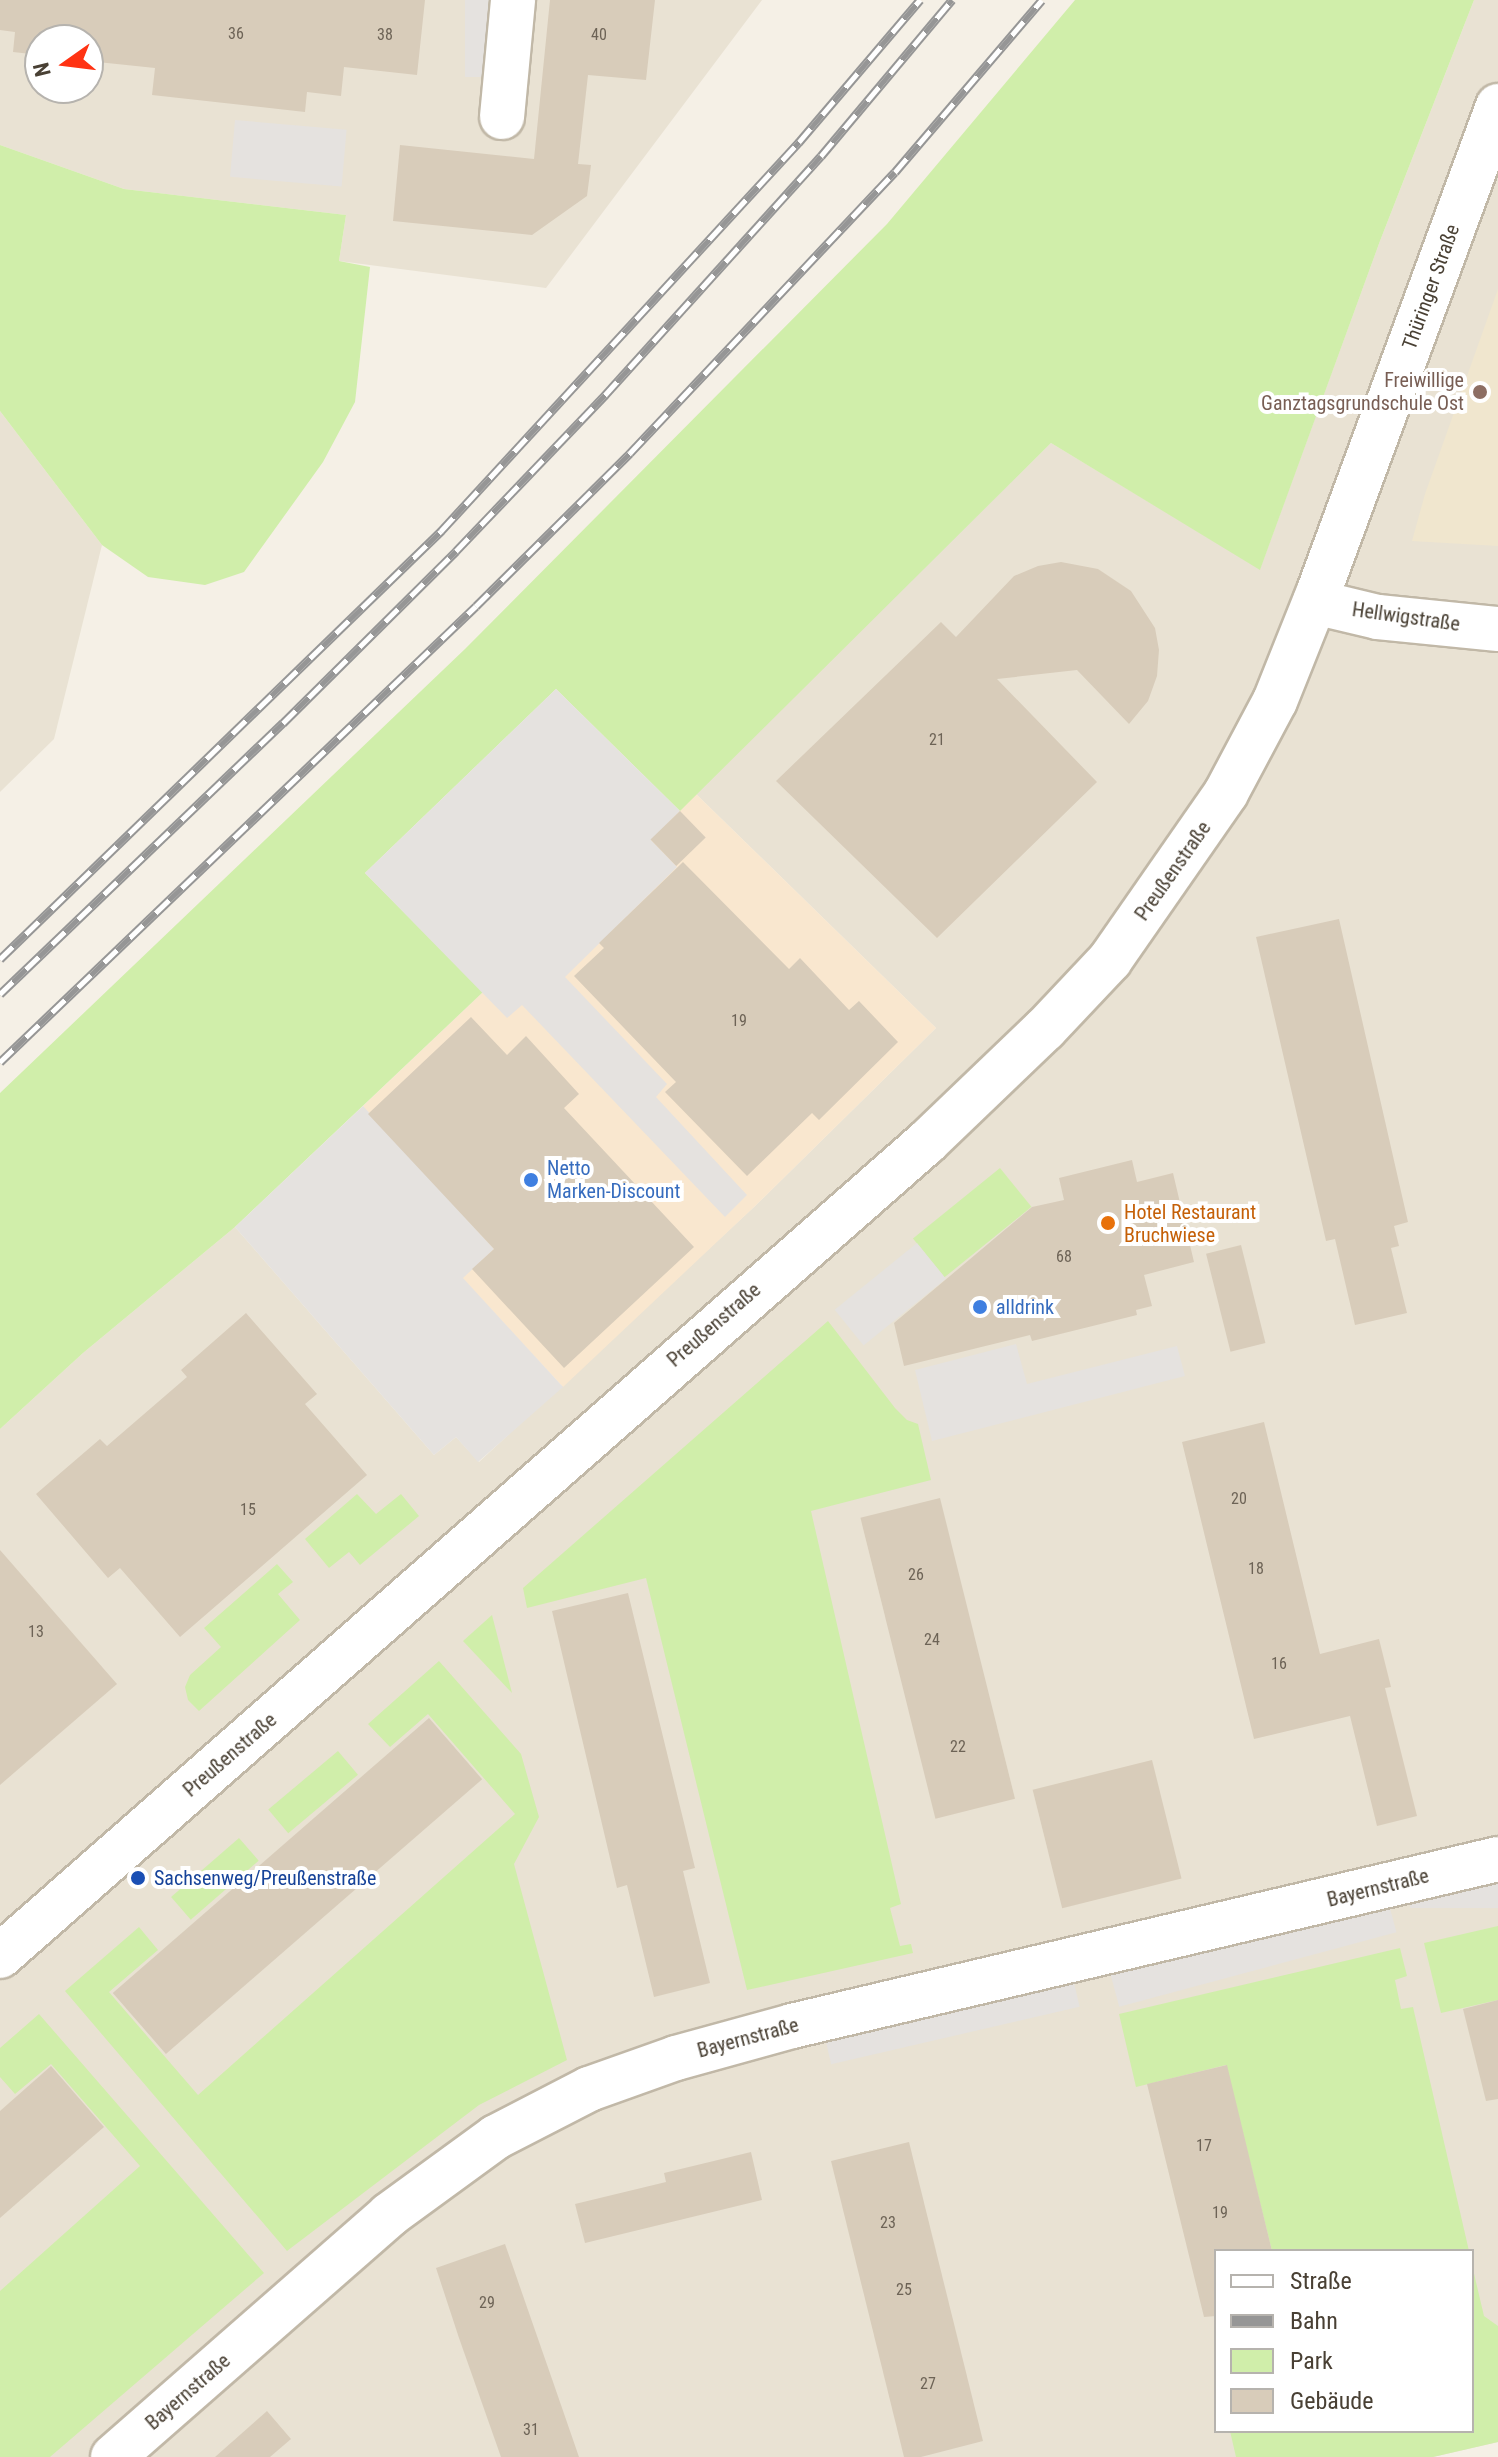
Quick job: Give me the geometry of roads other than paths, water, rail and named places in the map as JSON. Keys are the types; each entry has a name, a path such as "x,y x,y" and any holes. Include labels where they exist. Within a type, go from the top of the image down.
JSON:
{"street":[{"path":"502,117 513,0"},
{"name":"Thüringer Straße","path":"1315,602 1498,106"},
{"name":"Hellwigstraße","path":"1315,602 1378,617 1498,629"},
{"name":"Preußenstraße","path":"0,1956 927,1142 1045,1029 1110,960 1226,793 1275,701 1315,602"},
{"name":"Bayernstraße","path":"113,2457 389,2215 496,2137 589,2089 676,2058 821,2019 1498,1859"}],"railway":[{"path":"0,959 441,531 799,142 920,0"},
{"path":"0,994 283,723 456,551 605,395 821,156 952,0"},
{"path":"0,1062 476,606 630,453 895,172 1042,0"}],"place":[{"name":"Freiwillige Ganztagsgrundschule Ost","path":"1480,392"},
{"name":"Netto Marken-Discount","path":"531,1180"},
{"name":"Hotel Restaurant Bruchwiese","path":"1108,1223"},
{"name":"alldrink","path":"980,1307"},
{"name":"Sachsenweg/Preußenstraße","path":"138,1878"}]}
